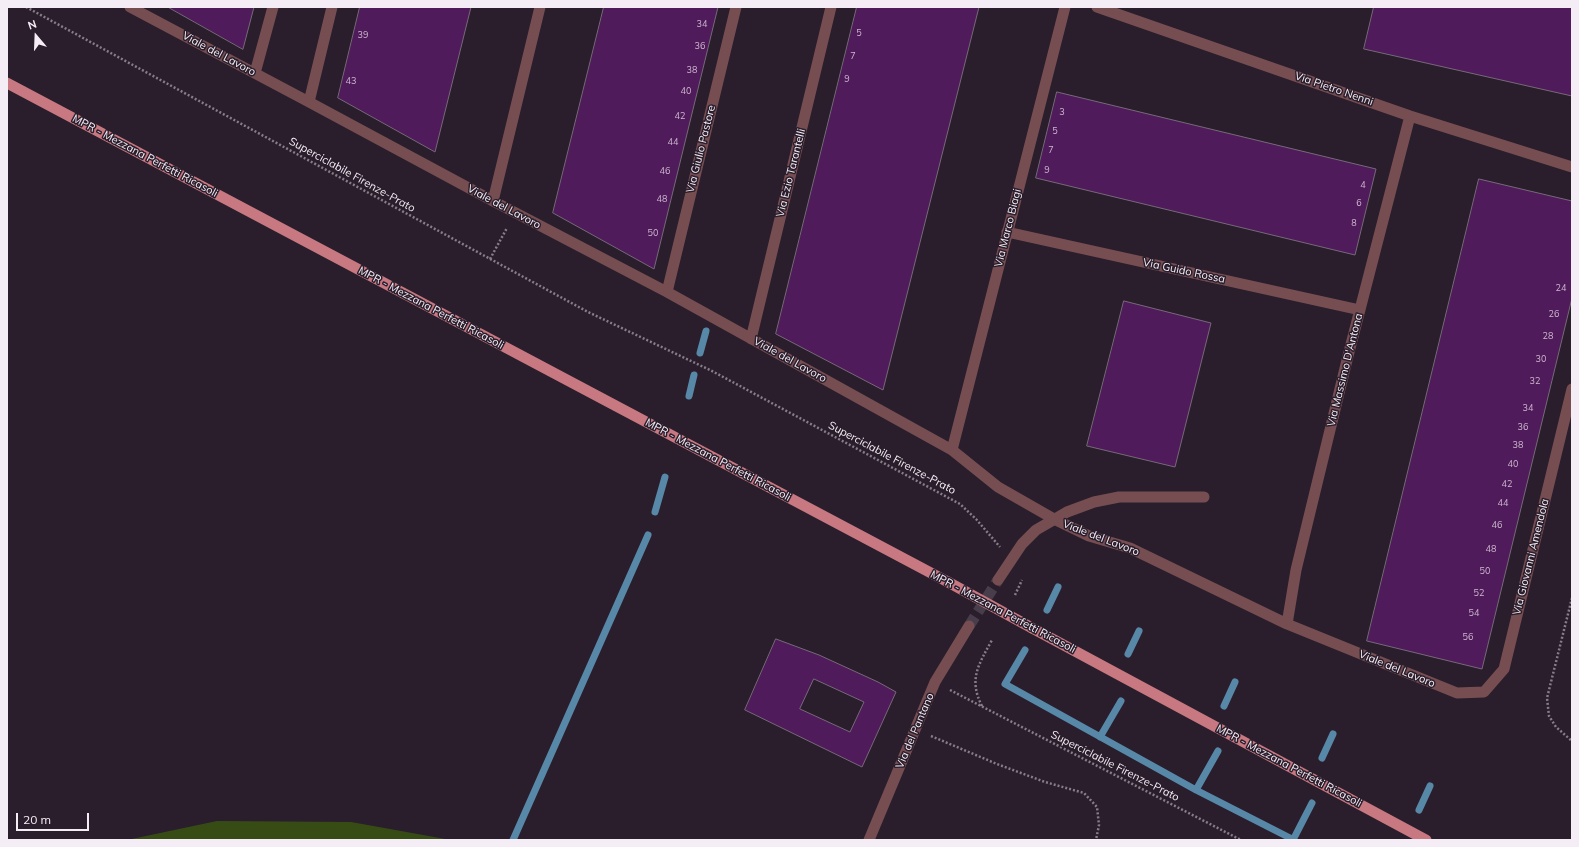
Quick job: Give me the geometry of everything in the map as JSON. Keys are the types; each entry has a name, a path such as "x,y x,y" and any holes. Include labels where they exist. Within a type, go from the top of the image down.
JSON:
{"main road":[{"name":"MPR - Mezzana Perfetti Ricasoli","path":"7,83 948,582 1426,840"}],"street":[{"name":"Viale del Lavoro","path":"130,7 667,292 952,450 998,487 1054,519 1089,536 1130,548 1287,624 1456,693"},
{"path":"255,73 273,7"},
{"path":"309,102 332,7"},
{"path":"493,201 540,7"},
{"name":"Via Giulio Pastore","path":"667,292 736,7"},
{"name":"Via Ezio Tarantelli","path":"751,339 831,7"},
{"name":"Via Marco Biagi","path":"952,450 1065,7"},
{"name":"Via Pietro Nenni","path":"1097,7 1410,116 1572,168"},
{"name":"Via Massimo D'Antona","path":"1287,624 1296,570 1360,310 1410,116"},
{"name":"Via Guido Rossa","path":"1007,232 1360,310"},
{"name":"Via Giovanni Amendola","path":"1456,693 1484,692 1504,669 1572,389"},
{"path":"998,580 1022,544 1036,530 1067,512 1094,502 1119,497 1204,497"},
{"name":"Via del Pantano","path":"869,840 935,682 969,626"}],"path":[{"name":"Superciclabile Firenze-Prato","path":"26,7 588,312 712,371 960,504 976,519 999,546 1022,564 1022,580 1015,594"},
{"path":"490,259 515,212"},
{"path":"1572,598 1547,698 1549,716 1556,727 1572,741"},
{"path":"982,707 977,697 975,677 978,666 992,640"},
{"name":"Superciclabile Firenze-Prato","path":"935,682 1241,840"},
{"path":"916,730 1045,782 1084,793 1097,806 1099,825 1096,840"}],"green space":[{"path":"217,821 351,822 451,840 127,840"}],"building":[{"path":"168,7 254,7 243,49"},
{"path":"360,7 471,7 435,152 338,98"},
{"path":"604,7 718,7 654,269 553,213"},
{"path":"857,7 979,7 883,390 776,334"},
{"path":"1374,7 1572,7 1572,96 1364,49"},
{"path":"1057,92 1376,169 1355,255 1036,178"},
{"path":"1479,179 1572,201 1572,298 1482,669 1367,641"},
{"path":"1124,301 1211,323 1175,467 1087,446"},
{"path":"776,639 819,655 878,682 896,692 862,767 745,710","holes":["814,679 864,702 850,732 800,709"]}],"waterway":[{"path":"700,353 706,331"},
{"path":"689,396 694,375"},
{"path":"655,512 665,477"},
{"path":"513,840 648,535"},
{"path":"1047,610 1058,587"},
{"path":"1128,654 1139,631"},
{"path":"1025,650 1005,684 1196,790 1294,840"},
{"path":"1224,706 1235,682"},
{"path":"1100,737 1121,701"},
{"path":"1322,758 1333,734"},
{"path":"1196,790 1218,751"},
{"path":"1419,810 1430,786"},
{"path":"1293,840 1312,803"}],"tunnel":[{"path":"969,626 998,580"}]}
